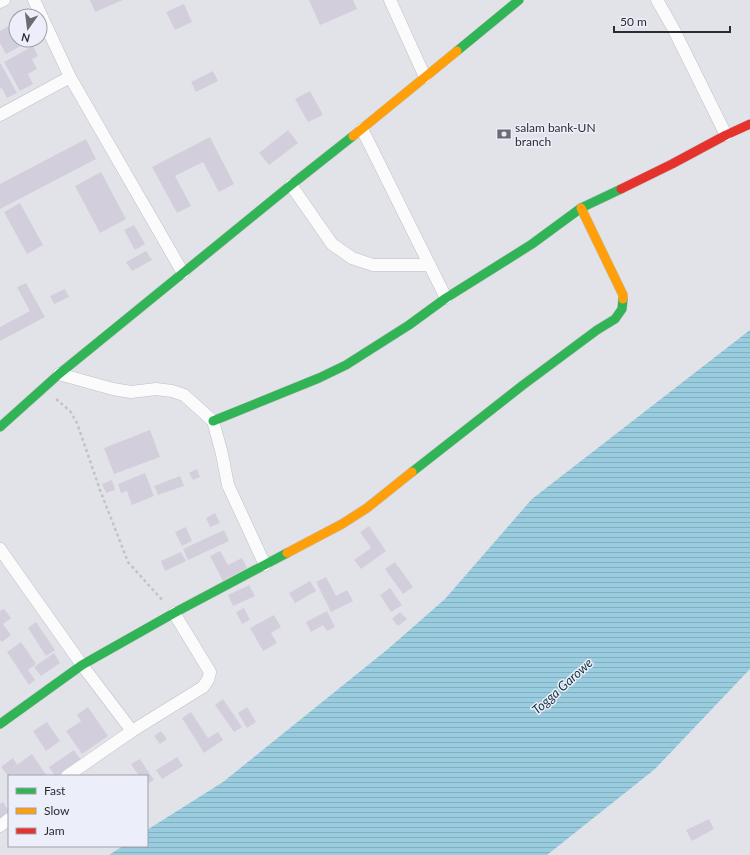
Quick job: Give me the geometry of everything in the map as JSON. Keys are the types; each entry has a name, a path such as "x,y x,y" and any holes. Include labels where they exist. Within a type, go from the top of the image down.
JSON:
{"street":[{"path":"0,2 4,0"},
{"path":"34,0 70,77 183,273"},
{"path":"390,0 425,77"},
{"path":"0,427 59,374 519,0"},
{"path":"657,0 673,28 726,135"},
{"path":"0,114 70,77"},
{"path":"213,421 319,378 346,365 409,325 446,298 532,244 581,208 750,124"},
{"path":"362,129 446,298"},
{"path":"291,185 332,244 352,258 373,265 430,265"},
{"path":"2,720 82,665 174,613 298,549 367,508 523,385 597,330 615,319 622,309 623,295 581,208"},
{"path":"59,374 113,389 131,392 156,389 172,390 184,395 213,421 222,454 228,485 265,565"},
{"path":"0,549 82,665 132,731"},
{"path":"68,775 132,731 202,687 208,680 210,672 174,613"},
{"path":"0,826 8,820"}],"path":[{"path":"43,389 70,411 77,423 100,490 128,562 174,613"}],"water":[{"name":"Togga Garowe","path":"750,330 750,669 655,769 547,855 109,855 121,847 148,847 148,829 223,782 388,649 445,599 532,499"}],"building":[{"path":"90,0 123,0 95,12"},
{"path":"309,0 353,0 357,9 320,25"},
{"path":"184,4 192,22 175,30 166,12"},
{"path":"8,26 8,48 17,48 6,54 0,43 0,31"},
{"path":"29,48 34,48 38,56 32,59 37,69 28,74 33,84 20,91 4,62"},
{"path":"0,64 17,93 7,98 2,88 0,89"},
{"path":"213,71 218,81 196,92 191,82"},
{"path":"310,91 323,115 308,122 295,99"},
{"path":"288,130 298,143 269,165 259,153"},
{"path":"210,137 234,184 219,192 203,162 175,176 191,206 177,213 152,167"},
{"path":"86,139 96,159 0,209 0,184"},
{"path":"101,172 126,219 100,233 75,186"},
{"path":"20,203 43,245 27,254 4,212"},
{"path":"134,225 145,244 135,250 124,230"},
{"path":"146,251 152,260 132,271 126,262"},
{"path":"26,283 45,317 0,341 0,327 30,311 17,287"},
{"path":"65,289 69,297 54,304 50,296"},
{"path":"150,430 160,457 114,474 104,448"},
{"path":"197,469 200,477 193,480 189,473"},
{"path":"145,473 154,496 132,505 127,491 121,493 118,484"},
{"path":"180,476 184,486 158,495 154,486"},
{"path":"112,480 115,490 106,493 102,484"},
{"path":"215,513 220,523 210,527 206,518"},
{"path":"369,526 386,551 361,569 354,560 371,548 360,532"},
{"path":"186,527 192,541 182,546 175,532"},
{"path":"224,530 229,541 188,560 183,549"},
{"path":"220,551 228,565 242,558 247,568 223,581 210,556"},
{"path":"181,552 186,561 165,571 161,561"},
{"path":"395,562 413,587 403,594 385,569"},
{"path":"326,577 336,596 347,590 353,601 331,612 316,582"},
{"path":"310,581 316,591 295,603 289,593"},
{"path":"249,585 255,596 233,606 228,595"},
{"path":"390,588 402,605 391,612 380,595"},
{"path":"244,608 250,620 242,624 236,612"},
{"path":"4,609 11,618 3,624 11,635 2,642 0,640 0,611"},
{"path":"327,611 335,627 327,631 323,625 311,632 306,622"},
{"path":"400,612 407,619 398,626 392,619"},
{"path":"274,615 281,627 271,633 277,643 263,651 250,628"},
{"path":"36,622 55,650 46,656 28,628"},
{"path":"21,642 36,664 28,670 35,680 29,685 7,652"},
{"path":"54,653 60,663 41,676 34,667"},
{"path":"223,699 242,727 234,732 215,705"},
{"path":"88,707 108,736 82,754 66,731 81,721 77,715"},
{"path":"247,707 256,722 247,728 238,713"},
{"path":"191,712 208,738 218,732 223,740 204,753 182,718"},
{"path":"47,722 60,741 46,751 33,731"},
{"path":"161,731 167,739 160,744 154,736"},
{"path":"74,750 81,760 58,775 54,775 49,767"},
{"path":"32,754 46,775 8,776 1,767 13,758 17,765"},
{"path":"177,757 183,766 162,779 156,770"},
{"path":"140,759 154,780 148,783 148,775 138,775 131,764"},
{"path":"3,802 8,810 8,814 0,820 0,804"},
{"path":"709,819 714,829 692,841 686,830"}],"traffic: fast":[{"path":"457,51 519,0"},
{"path":"0,427 59,374 353,136"},
{"path":"213,421 319,378 346,365 409,325 446,298 532,244 581,208 621,189"},
{"path":"412,472 523,385 597,330 615,319 622,309 623,299"},
{"path":"0,724 82,665 174,613 287,553"}],"traffic: slow":[{"path":"353,136 457,51"},
{"path":"581,208 623,295 623,299"},
{"path":"287,553 342,524 367,508 412,472"}],"traffic: jam":[{"path":"621,189 750,124"}],"place":[{"name":"salam bank-UN branch","path":"504,134"}]}
